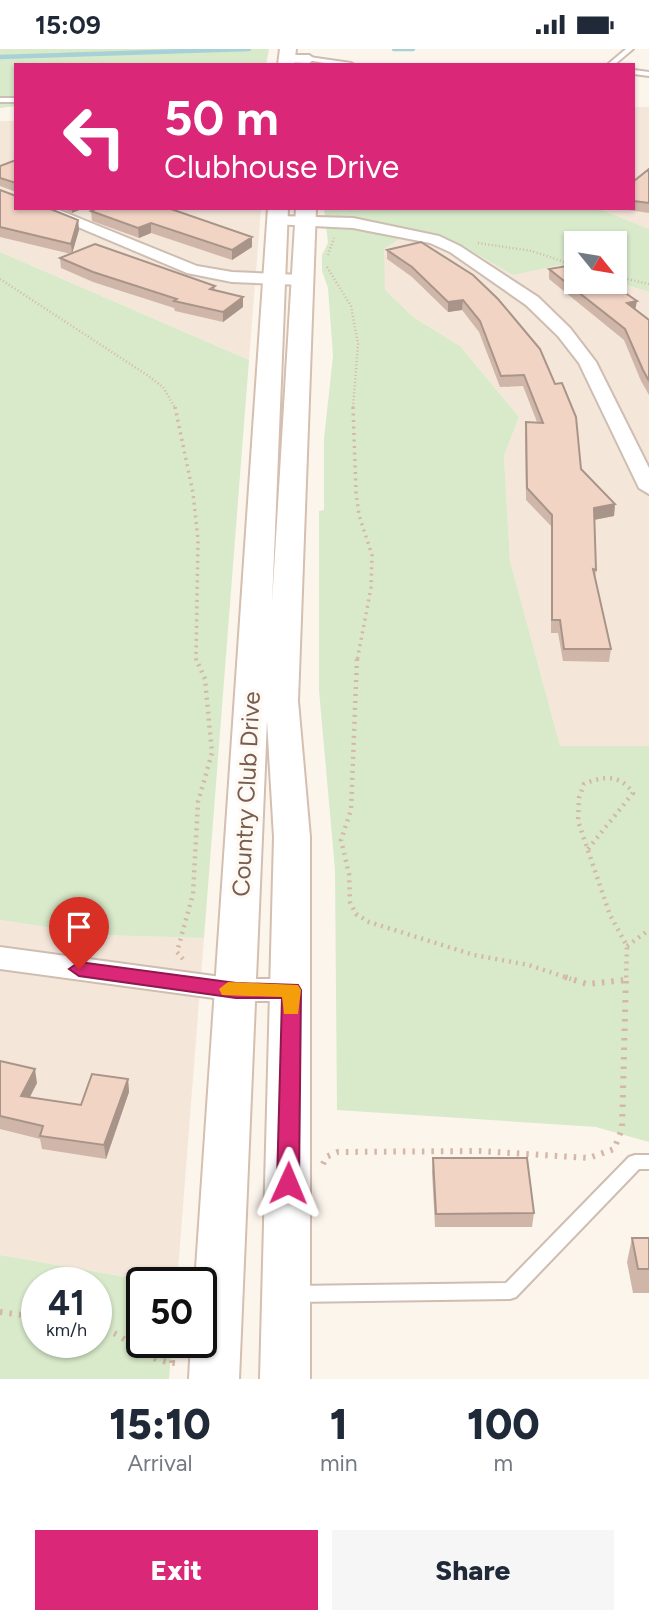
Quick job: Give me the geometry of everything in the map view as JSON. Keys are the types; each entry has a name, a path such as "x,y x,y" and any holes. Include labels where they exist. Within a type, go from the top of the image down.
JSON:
{"main road":[{"name":"Country Club Drive","path":"200,1369 223,989 287,280 301,216"},
{"name":"Country Club Drive","path":"285,1379 292,990 292,837 282,701 287,280"}],"street":[{"path":"287,58 309,58"},
{"path":"45,210 193,270 232,277 287,280"},
{"path":"71,221 94,212"},
{"path":"301,216 380,226 433,239 455,249 532,301 564,331 587,362 649,488"},
{"path":"0,958 223,989 292,990"}],"lane":[{"path":"612,63 630,49"},
{"path":"309,58 339,63"},
{"path":"288,1294 510,1291 635,1162 649,1163"}],"path":[{"path":"301,216 331,230 335,241 328,253 327,269 351,306 358,344 352,389 356,493 359,515 369,538 372,555 371,588 355,670 351,810 341,840 349,874 350,902 356,914 369,922 474,955 529,965 587,984 626,980"},
{"path":"469,242 532,251 564,262"},
{"path":"0,279 147,375 163,387 174,403 197,528 196,664 205,679 212,753 198,802 193,894 177,952 223,989"},
{"path":"627,279 649,284"},
{"path":"320,1172 326,1157 338,1152 480,1151 589,1158 614,1149 622,1129 627,946 610,915 578,821 579,798 584,784 598,777 615,777 627,784 633,793 588,849"},
{"path":"627,946 649,930"},
{"path":"0,1312 21,1315"},
{"path":"112,1331 158,1363 200,1369"}],"shaded area":[{"path":"635,107 649,107 649,229 602,210 635,210"},
{"path":"0,121 14,121 14,210 261,210 249,360 0,252"},
{"path":"414,228 453,242 513,274 559,265 564,266 564,294 627,294 627,285 649,292 649,746 560,747 510,561 504,456 519,417 460,346 413,317 384,290 384,249"},
{"path":"0,920 100,935 204,938 178,1267 126,1267 126,1277 112,1275 112,1267 69,1267 0,1255"}],"green space":[{"path":"0,49 269,49 266,63 14,63 14,106 0,108"},
{"path":"324,210 602,210 649,229 649,292 627,285 627,231 564,231 564,266 559,265 513,275 466,248 414,229 384,249 385,290 413,317 460,346 519,417 504,456 510,561 560,746 649,746 649,1142 596,1127 337,1110 335,870 319,690 319,511 324,510 324,439 333,356 328,288 322,271 322,255 328,243"},
{"path":"0,252 249,360 204,938 100,935 0,920"},
{"path":"0,1255 69,1267 21,1267 21,1358 112,1358 112,1275 126,1277 126,1358 171,1358 169,1379 0,1379"}],"building":[{"path":"14,161 14,182 0,178 0,166"},
{"path":"649,169 649,203 635,201 635,180"},
{"path":"0,190 14,195 14,210 53,210 78,220 71,244 0,227"},
{"path":"174,210 252,237 232,250 151,223 138,228 91,211"},
{"path":"421,242 473,275 498,299 540,349 555,384 562,383 576,417 581,469 615,504 594,508 596,570 593,569 611,649 564,649 560,620 552,620 552,515 527,488 526,422 543,423 524,375 501,376 480,321 463,300 448,302 412,267 387,250"},
{"path":"95,244 215,286 210,289 243,297 223,312 174,301 177,299 93,272 60,258"},
{"path":"564,266 564,281 549,269"},
{"path":"581,294 627,294 637,301 627,303 649,320 649,381 643,370 625,329"},
{"path":"0,1061 35,1069 21,1096 81,1105 92,1074 128,1079 104,1145 40,1136 43,1126 0,1116"},
{"path":"433,1158 527,1158 534,1213 436,1214"},
{"path":"632,1238 649,1238 649,1269 638,1269"}],"waterway":[{"path":"0,57 249,49"},
{"path":"394,49 413,49"}],"slow traffic":[{"path":"228,989 292,990 291,1008"}],"route":[{"path":"79,969 236,991 292,990 288,1183"}]}
